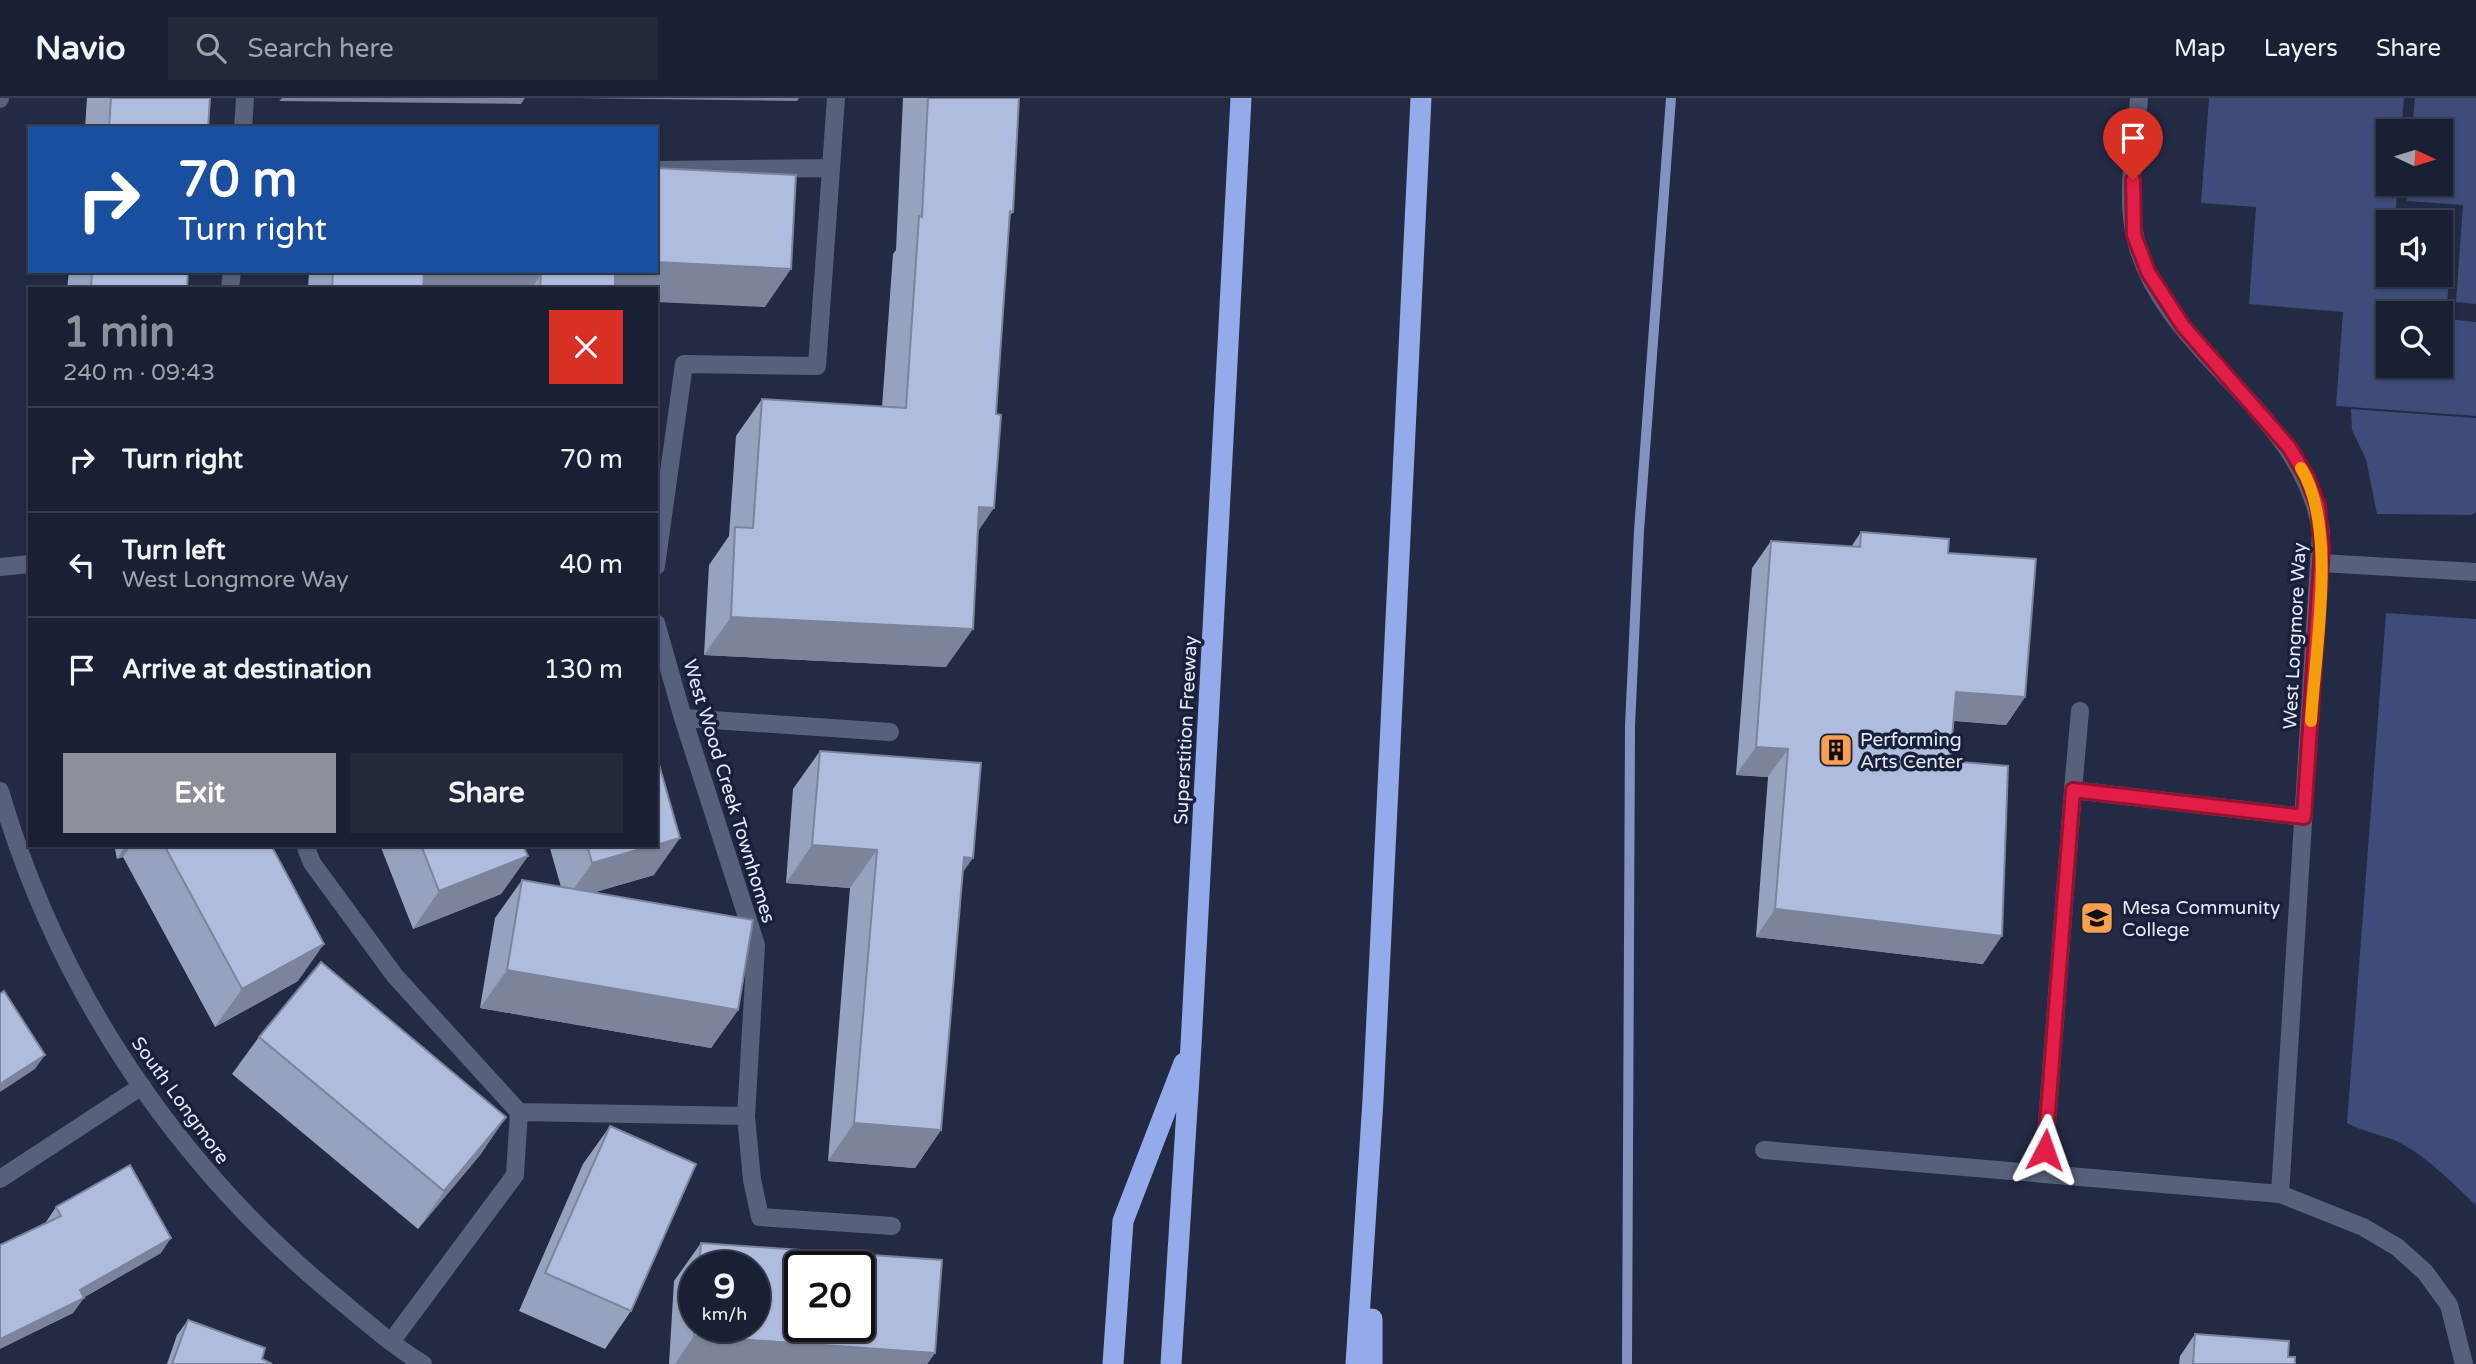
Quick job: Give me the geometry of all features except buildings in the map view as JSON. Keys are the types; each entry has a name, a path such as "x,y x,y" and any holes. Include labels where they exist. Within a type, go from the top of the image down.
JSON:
{"highway":[{"path":"1356,1364 1373,1100 1421,103"},
{"name":"Superstition Freeway","path":"1171,1364 1191,1045 1241,104"},
{"path":"1113,1364 1123,1221 1191,1045"},
{"path":"1372,1364 1373,1100"}],"street":[{"path":"243,126 245,98"},
{"path":"658,552 684,364 817,366 835,98"},
{"name":"West Longmore Way","path":"2139,98 2134,235 2148,272 2183,326 2289,447 2307,477 2318,506 2321,563 2280,1194"},
{"path":"658,170 830,169"},
{"path":"2321,563 2476,572"},
{"path":"0,567 28,564"},
{"name":"West Wood Creek Townhomes","path":"658,630 683,718 756,945 746,1116 752,1180 760,1217 892,1226"},
{"path":"2043,1174 2080,711"},
{"path":"683,718 890,732"},
{"path":"2073,790 2304,817"},
{"name":"South Longmore","path":"0,791 46,921 82,993 142,1086 204,1171 299,1266 391,1342 424,1364"},
{"path":"306,847 312,863 395,975 519,1112 515,1175 391,1342"},
{"path":"0,1179 142,1086"},
{"path":"519,1112 746,1116"},
{"path":"1764,1150 2280,1194 2363,1227 2397,1247 2425,1272 2449,1306 2466,1362"}],"shaded area":[{"path":"2209,98 2404,98 2402,119 2376,119 2376,196 2397,196 2396,210 2376,210 2376,287 2448,287 2447,301 2376,301 2376,378 2453,378 2453,320 2476,322 2476,416 2336,406 2343,312 2249,304 2256,207 2201,203"},
{"path":"2415,98 2476,98 2476,304 2456,302 2463,205 2407,201 2408,196 2454,196 2454,119 2413,119"},
{"path":"2351,409 2476,418 2476,512 2471,515 2377,514 2366,459 2352,430"},
{"path":"2386,613 2476,619 2476,1205 2437,1169 2405,1146 2347,1123"}],"waterway":[{"path":"1627,1364 1630,726 1639,531 1671,98"}],"slow traffic":[{"path":"2301,468 2318,506 2322,547 2311,721"}],"place":[{"name":"Performing Arts Center","path":"1836,750"},
{"name":"Mesa Community College","path":"2097,918"}],"route":[{"path":"2045,1150 2073,790 2304,817 2322,547 2318,506 2307,477 2289,447 2183,326 2148,272 2134,235 2133,180"}]}
